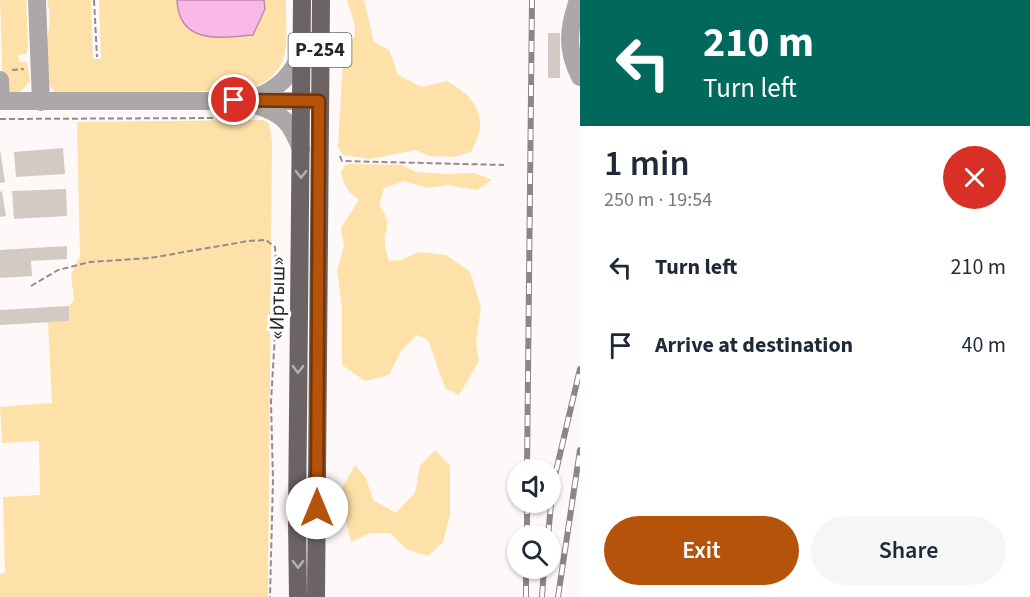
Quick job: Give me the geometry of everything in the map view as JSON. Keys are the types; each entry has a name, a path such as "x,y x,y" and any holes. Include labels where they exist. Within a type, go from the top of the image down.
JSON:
{"main road":[{"name":"«Иртыш»","path":"302,0 302,52 310,101 316,597"},
{"name":"«Иртыш»","path":"298,597 301,150 310,101 321,0"}],"street":[{"path":"37,0 41,102"},
{"path":"578,0 569,26 572,61 580,77"},
{"path":"242,100 265,94 282,83 294,69 302,52"},
{"path":"5,75 0,107 41,102 310,101"},
{"path":"242,100 282,116 293,130 301,150"}],"path":[{"path":"94,0 97,57"},
{"path":"5,75 40,68"},
{"path":"0,107 204,119 226,117"},
{"path":"340,156 342,161 504,165"},
{"path":"31,286 58,270 90,262 150,258 248,241 266,240 275,247 278,284 271,402 273,479 270,597"}],"shaded area":[{"path":"0,0 26,0 28,46 26,54 18,55 19,62 27,62 30,81 18,95 3,96"},
{"path":"47,0 91,0 93,59 101,59 99,0 286,0 285,54 274,74 248,90 56,94 45,72 49,25"},
{"path":"177,0 264,0 265,9 253,35 203,36 193,32 185,25 179,15"},
{"path":"347,0 364,0 374,42 389,50 398,75 422,87 447,81 470,98 477,110 480,125 471,152 454,157 429,156 416,150 370,159 343,155 338,147 343,60 354,38 355,26"},
{"path":"264,120 269,124 272,141 268,597 0,597 0,574 5,573 3,497 40,495 39,441 2,443 0,407 52,403 48,322 69,321 69,306 74,300 71,274 80,256 77,122"},
{"path":"345,165 402,165 416,172 475,173 492,180 477,190 448,185 428,188 404,181 384,188 379,206 387,220 385,243 389,261 401,260 419,252 446,255 470,272 481,307 476,342 479,361 459,395 445,388 428,340 417,335 401,351 389,375 365,381 342,365 342,308 337,270 344,246 341,228 359,200 347,188 342,177 341,172"},
{"path":"435,450 450,466 450,515 443,542 428,556 408,550 390,533 371,533 351,542 339,493 355,465 366,478 373,500 396,513 415,493 420,466"}],"building":[{"path":"548,33 560,33 560,78 548,78"},
{"path":"63,148 65,174 16,177 14,152"},
{"path":"0,149 5,182 0,183"},
{"path":"66,189 67,216 14,219 12,191"},
{"path":"2,191 6,216 0,217 0,192"},
{"path":"67,246 67,259 31,261 32,276 0,278 0,250"},
{"path":"69,306 69,321 0,325 0,310"}],"railway":[{"path":"527,459 532,0"},
{"path":"549,525 553,484 580,369"},
{"path":"558,597 580,450"},
{"path":"527,513 527,525"},
{"path":"526,579 526,597"},
{"path":"542,597 543,579"}],"route":[{"path":"234,100 319,101 317,508"}]}
